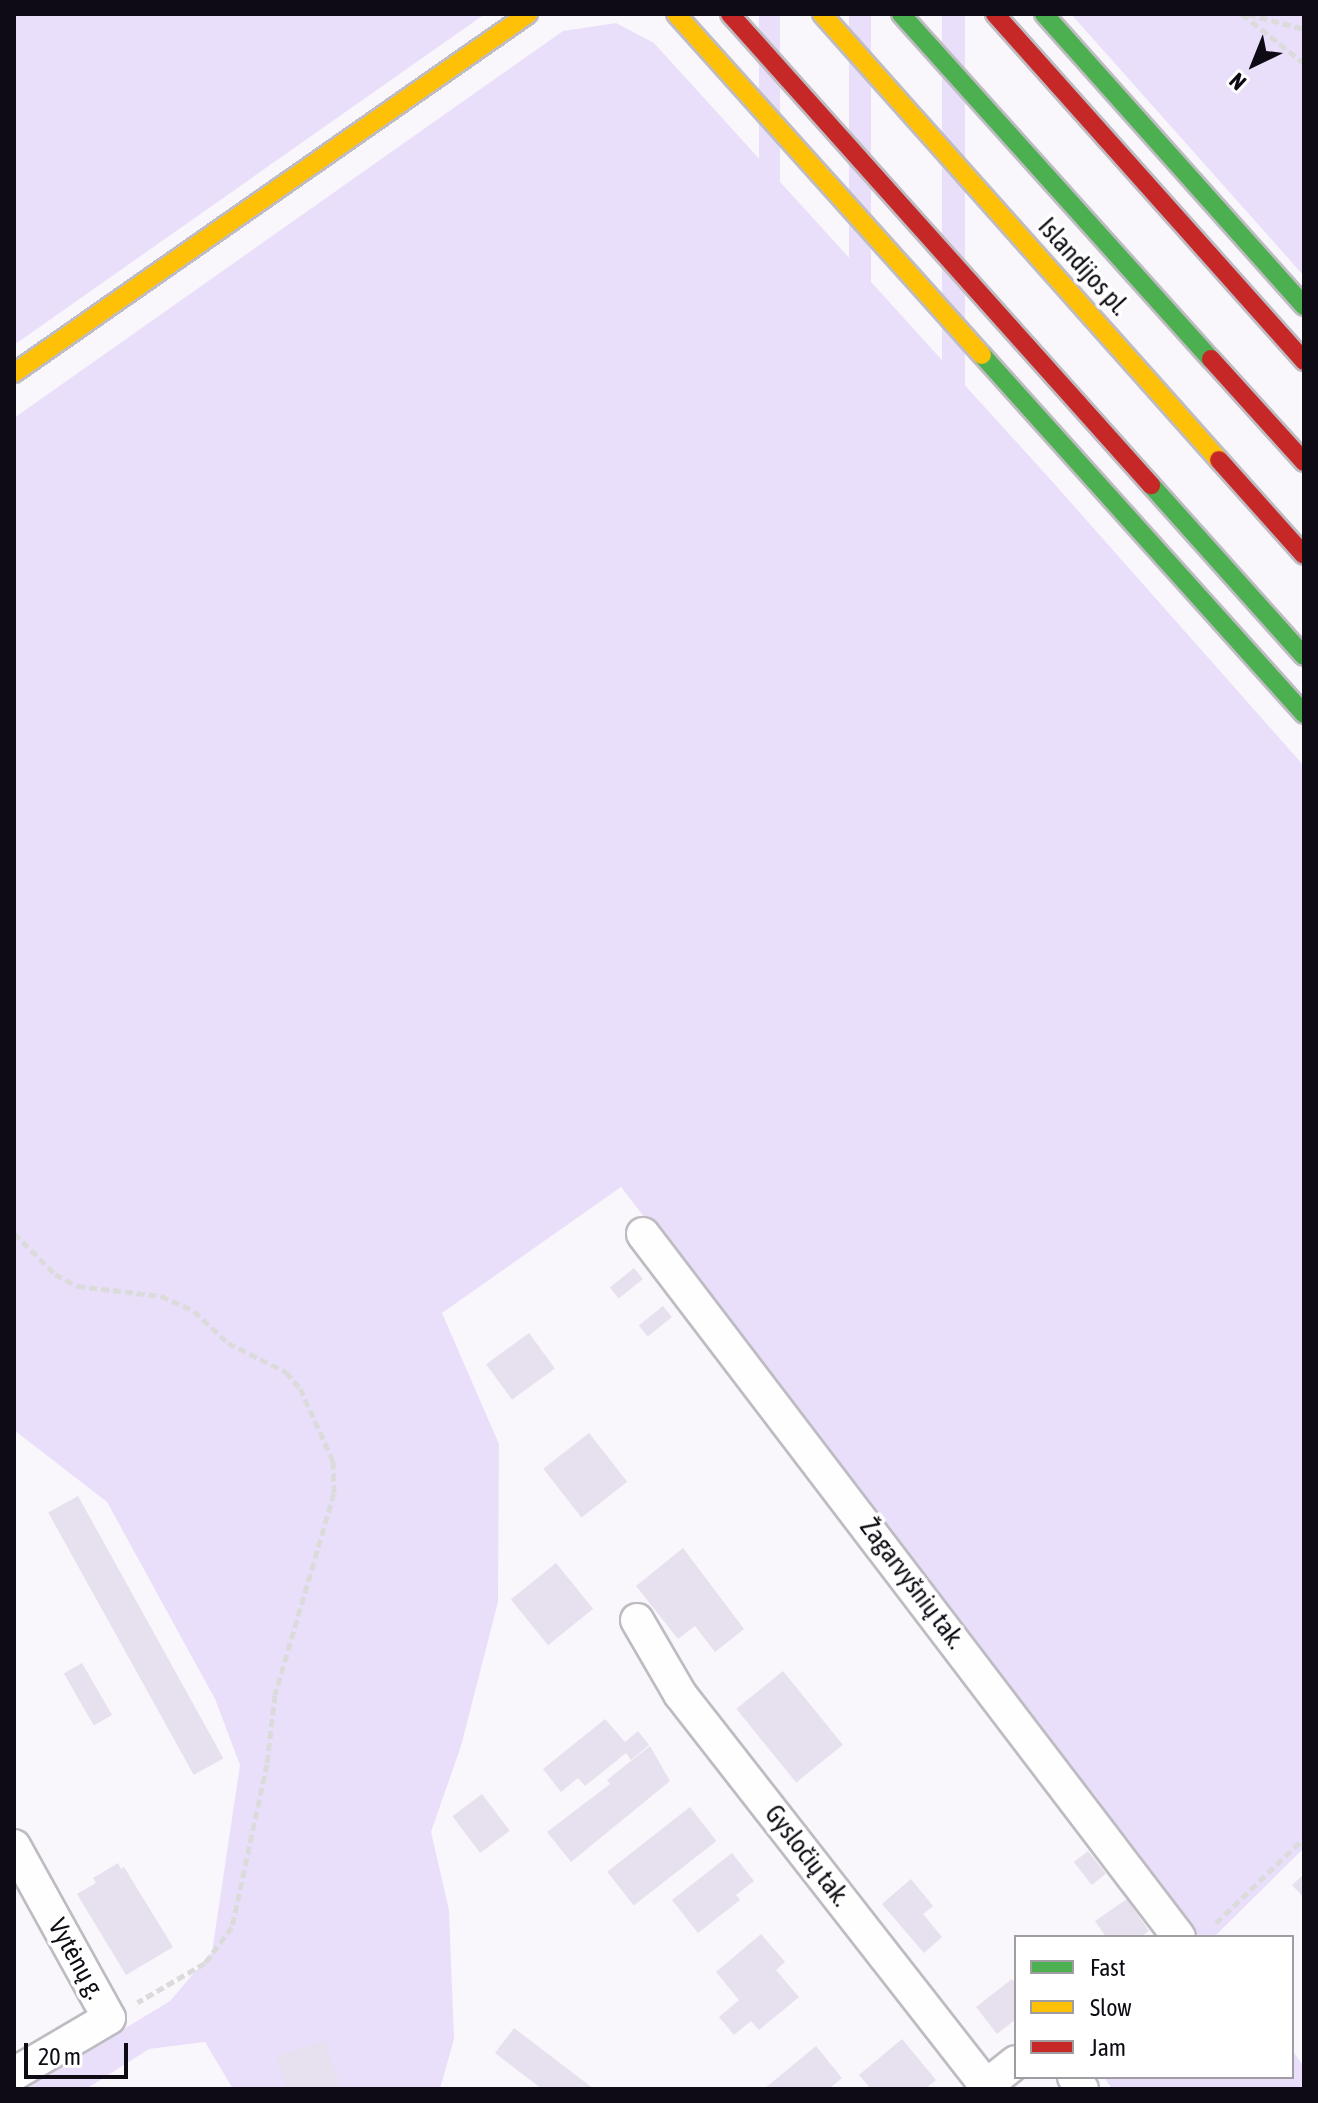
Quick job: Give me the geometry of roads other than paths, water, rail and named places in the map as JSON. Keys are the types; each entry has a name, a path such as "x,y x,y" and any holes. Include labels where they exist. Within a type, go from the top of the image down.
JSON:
{"highway":[{"path":"676,14 1304,714"},
{"path":"730,14 1304,656"},
{"name":"Islandijos pl.","path":"822,14 1304,555"},
{"name":"Islandijos pl.","path":"901,14 1304,462"},
{"path":"995,14 1304,361"},
{"path":"1044,14 1304,306"},
{"path":"14,373 520,17"}],"street":[{"name":"Žagarvyšnių tak.","path":"643,1234 1177,1935"},
{"name":"Gysločių tak.","path":"637,1620 680,1694 984,2087"},
{"name":"Vytėnų g.","path":"14,1846 109,2018 14,2074"},
{"path":"984,2087 1014,2064"}]}
